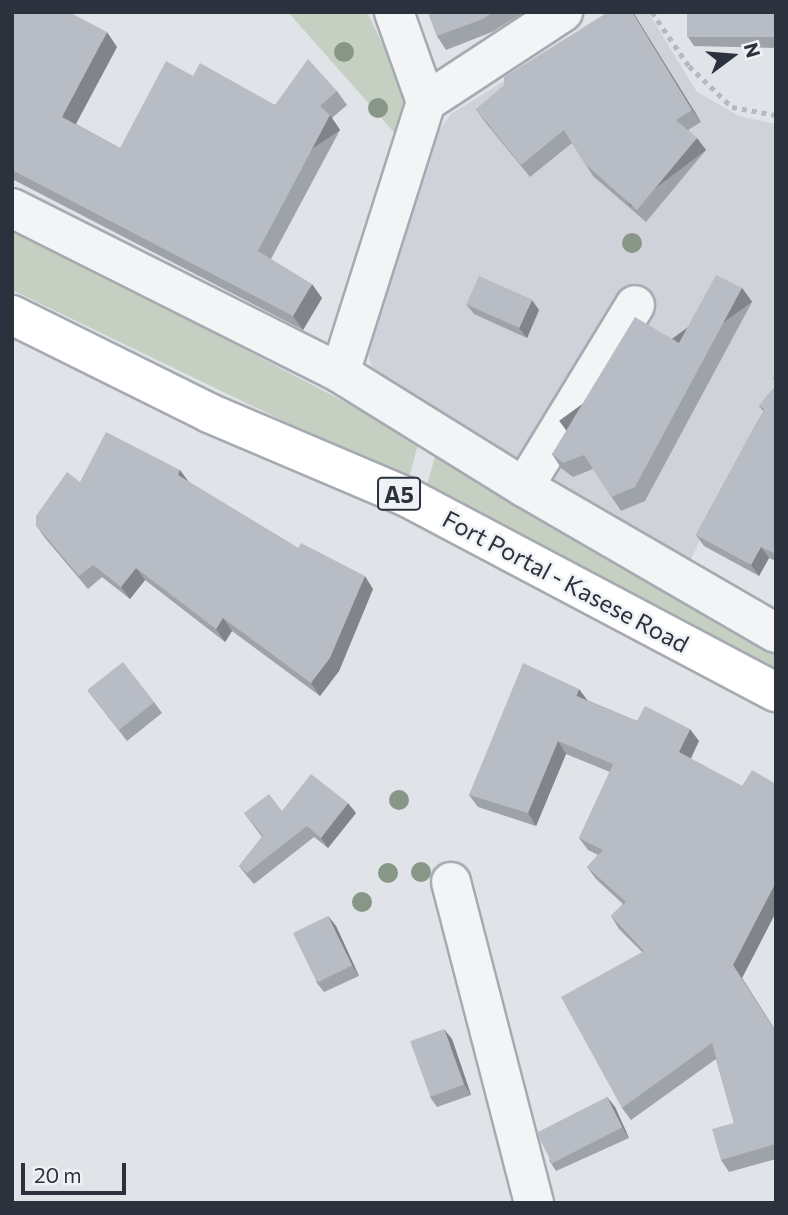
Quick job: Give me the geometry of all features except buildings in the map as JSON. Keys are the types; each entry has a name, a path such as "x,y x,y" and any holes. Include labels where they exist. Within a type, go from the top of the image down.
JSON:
{"highway":[{"name":"Fort Portal - Kasese Road","path":"12,315 209,413 407,497 776,692"}],"street":[{"path":"340,373 426,102 394,12"},
{"path":"426,102 563,12"},
{"path":"12,208 340,373 524,487 776,633"},
{"path":"524,487 635,305"},
{"path":"451,881 534,1203"}],"path":[{"path":"652,12 689,66 732,107 776,115"}],"shaded area":[{"path":"615,12 648,12 697,92 739,116 776,124 776,381 690,561 519,464 373,371 364,340 429,144 451,114"}],"green space":[{"path":"288,12 367,12 397,74 406,107 399,138"},
{"path":"12,227 419,441 408,481 12,290"},
{"path":"436,453 776,653 776,670 426,488"}]}
